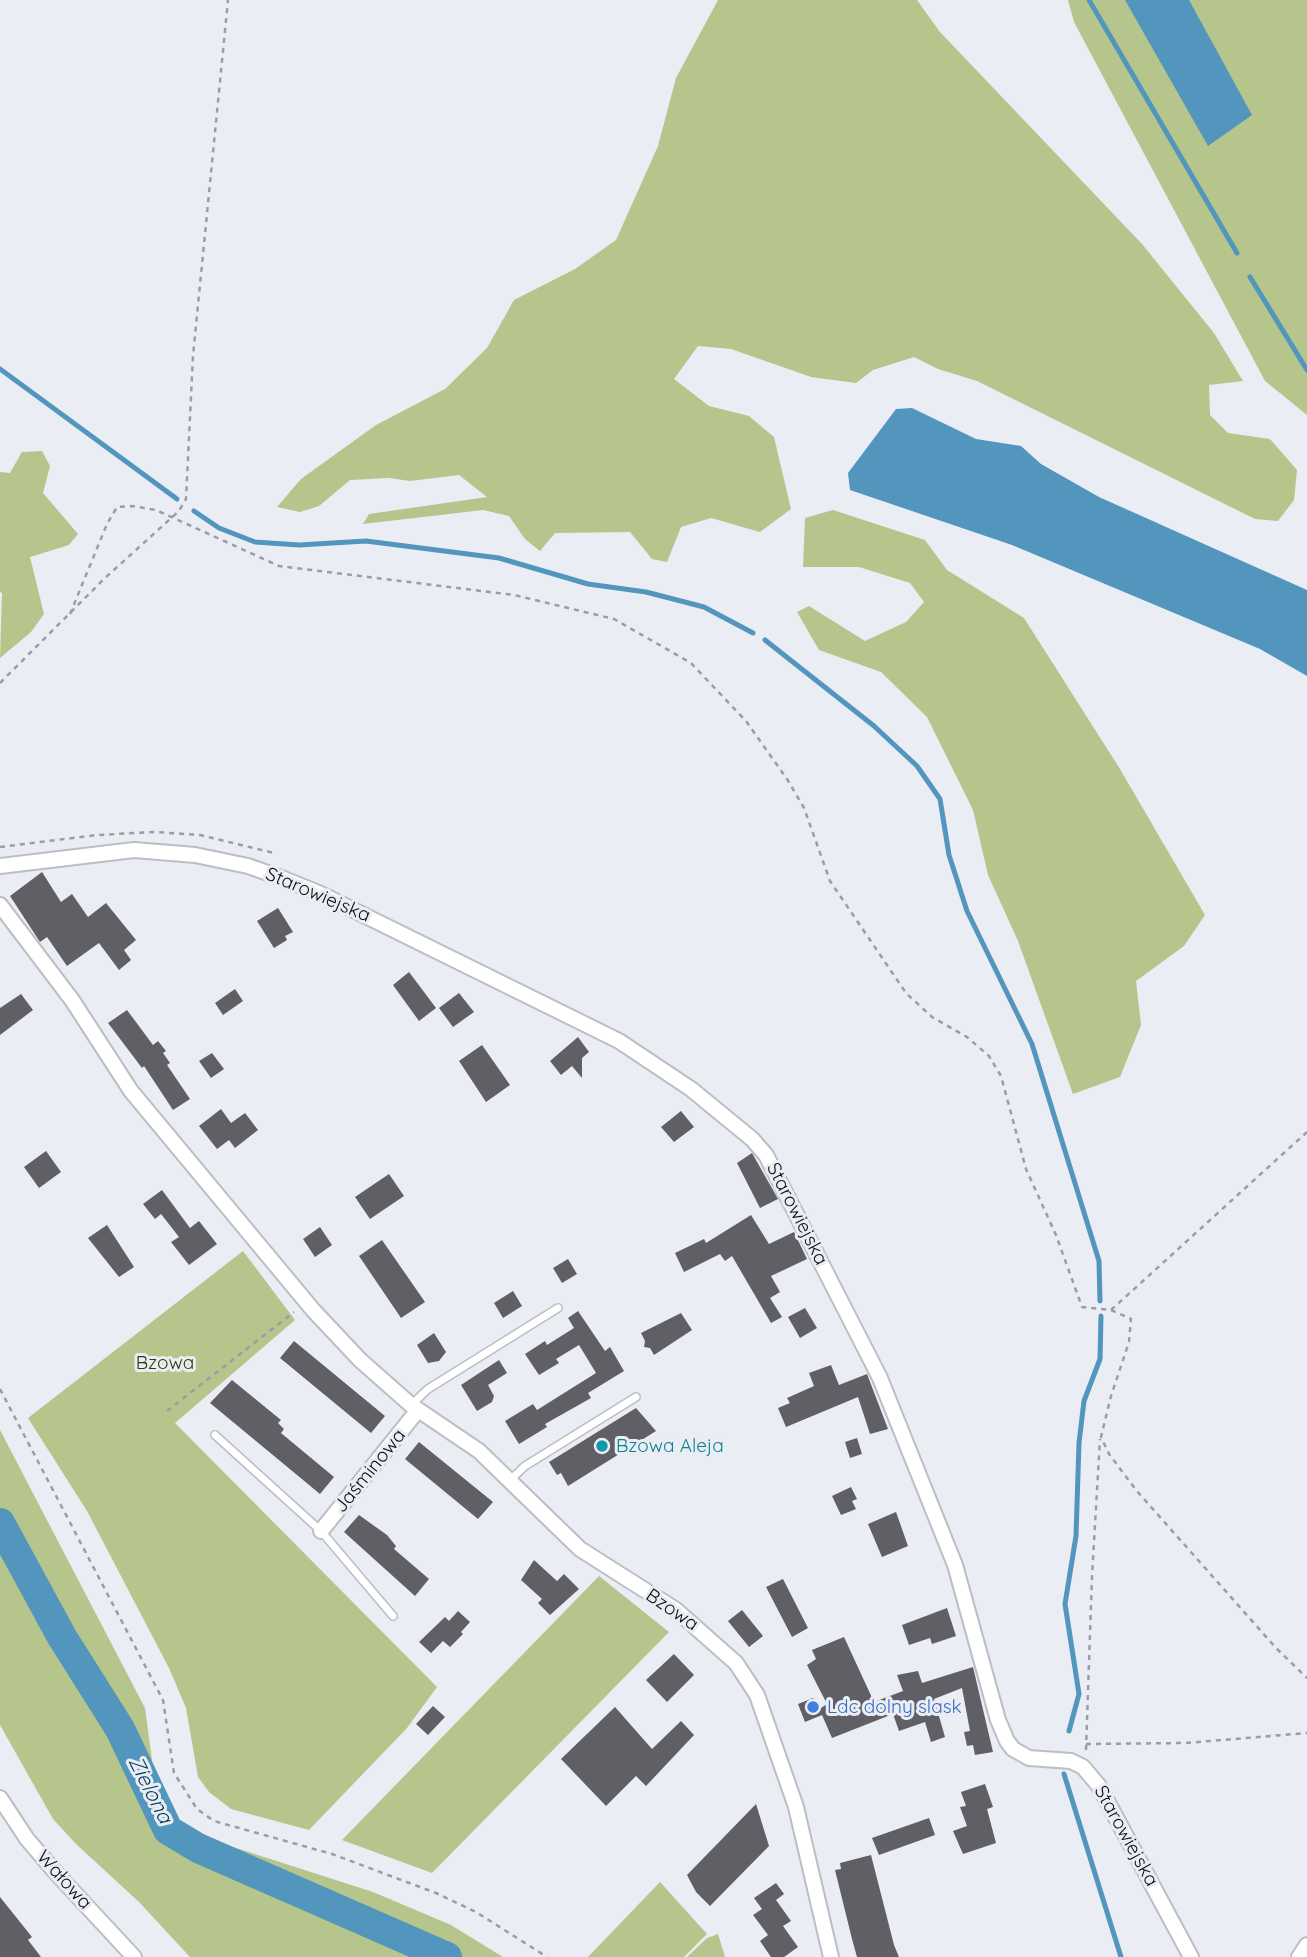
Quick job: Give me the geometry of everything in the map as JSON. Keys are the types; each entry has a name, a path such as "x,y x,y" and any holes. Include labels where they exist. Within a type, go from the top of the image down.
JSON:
{"street":[{"name":"Starowiejska","path":"0,866 134,850 195,855 248,866 279,877 321,894 619,1041 691,1089 752,1139 773,1167 880,1378 955,1565 998,1720 1007,1741 1013,1749 1029,1758 1070,1761 1083,1767 1099,1786 1191,1957"},
{"name":"Bzowa","path":"0,905 72,1000 131,1091 306,1302 360,1360 415,1408 479,1451 580,1549 676,1610 706,1633 748,1679 757,1695 796,1807 831,1957"},
{"name":"Jaśminowa","path":"321,1531 415,1408"},
{"name":"Wałowa","path":"0,1798 49,1865 134,1957"},
{"path":"1299,1957 1307,1945"}],"lane":[{"path":"415,1408 428,1389 558,1308"},
{"path":"509,1481 525,1466 636,1397"},
{"path":"215,1436 321,1531 393,1616"}],"path":[{"path":"0,683 171,519 186,499 193,356 228,0"},
{"path":"70,614 107,524 117,508 156,510 279,566 514,595 614,619 691,663 746,721 787,779 804,808 830,881 906,993 932,1017 967,1037 989,1056 1001,1076 1026,1169 1056,1235 1082,1307 1111,1310 1132,1319 1129,1342 1101,1437 1086,1745 1163,1745 1307,1733"},
{"path":"1111,1310 1307,1132"},
{"path":"167,1411 306,1302"},
{"path":"0,1389 163,1700 174,1773 197,1809 214,1821 332,1854 436,1893 475,1912 547,1957"},
{"path":"1101,1437 1136,1490 1276,1648 1307,1678"}],"green space":[{"path":"718,0 917,0 940,32 1142,244 1214,333 1243,381 1209,385 1210,415 1228,433 1270,439 1297,470 1294,500 1278,521 1255,519 977,381 938,369 914,357 873,370 856,383 811,377 731,349 698,346 674,379 709,406 749,416 774,437 791,509 760,532 711,518 681,527 667,562 652,559 630,532 555,533 540,551 525,539 509,516 483,510 363,524 369,514 487,497 459,475 410,481 389,478 350,480 319,506 300,512 277,507 301,479 376,425 445,389 487,348 514,300 575,269 616,240 658,146 676,78"},
{"path":"1068,0 1307,0 1307,415 1265,381 1074,22"},
{"path":"42,451 50,466 43,493 78,534 69,545 30,557 44,614 31,632 0,658 0,472 10,473 22,452"},
{"path":"833,510 925,540 947,570 1024,618 1120,769 1205,915 1184,946 1136,981 1141,1025 1120,1077 1073,1094 1018,941 988,875 973,810 927,717 881,672 819,650 797,612 809,606 865,641 906,622 924,602 910,583 859,567 803,567 805,518"},
{"path":"243,1251 295,1320 175,1423 437,1687 407,1728 309,1830 231,1809 209,1792 198,1777 186,1708 169,1668 87,1511 28,1418"},
{"path":"0,1430 145,1708 154,1775 162,1798 180,1823 205,1838 373,1892 451,1925 503,1957 190,1957 139,1902 76,1844 53,1819 0,1725"},
{"path":"599,1576 669,1632 432,1873 342,1840"},
{"path":"660,1882 707,1934 684,1957 588,1957"},
{"path":"718,1934 725,1957 687,1957 707,1938"}],"water":[{"path":"1125,0 1189,0 1252,115 1208,146"},
{"path":"912,408 976,439 1021,446 1041,464 1099,497 1307,590 1307,676 1260,649 1012,545 850,490 848,473 896,409"}],"building":[{"path":"42,872 61,902 72,894 88,917 106,903 136,940 124,950 131,960 119,970 99,943 67,966 47,937 40,942 10,896"},
{"path":"278,908 293,932 285,936 287,940 274,948 257,921"},
{"path":"409,972 436,1008 419,1021 393,985"},
{"path":"235,989 243,1001 223,1015 215,1003"},
{"path":"459,993 474,1012 453,1027 439,1008"},
{"path":"21,994 33,1010 0,1035 0,1008"},
{"path":"127,1010 153,1045 158,1041 166,1051 163,1053 170,1063 167,1065 190,1099 173,1110 144,1066 142,1068 108,1023"},
{"path":"578,1037 589,1052 582,1058 582,1078 572,1066 561,1075 550,1061"},
{"path":"482,1045 510,1085 486,1102 459,1061"},
{"path":"212,1053 224,1069 211,1078 199,1061"},
{"path":"221,1109 231,1123 245,1113 258,1130 235,1148 229,1140 217,1149 199,1126"},
{"path":"681,1111 694,1127 674,1142 661,1127"},
{"path":"46,1151 61,1172 39,1188 24,1167"},
{"path":"752,1153 778,1199 760,1208 737,1163"},
{"path":"389,1174 404,1196 370,1219 355,1197"},
{"path":"162,1190 190,1228 199,1221 217,1244 189,1265 171,1242 179,1237 161,1214 155,1219 143,1204"},
{"path":"751,1215 769,1244 794,1232 807,1259 771,1276 780,1292 770,1298 782,1317 771,1323 732,1256 725,1261 720,1254 684,1272 675,1253 704,1239 706,1243"},
{"path":"107,1225 134,1267 119,1277 88,1238"},
{"path":"320,1227 332,1245 315,1257 303,1239"},
{"path":"382,1240 425,1302 401,1318 359,1256"},
{"path":"568,1259 577,1274 562,1283 553,1268"},
{"path":"513,1291 522,1306 503,1318 494,1303"},
{"path":"805,1308 817,1328 800,1338 788,1317"},
{"path":"578,1311 605,1351 610,1347 624,1371 588,1393 591,1398 545,1424 547,1427 519,1444 505,1421 533,1404 537,1410 596,1373 579,1345 556,1359 559,1363 539,1375 525,1354 545,1341 547,1345 574,1328 568,1318"},
{"path":"681,1313 692,1330 654,1355 650,1348 644,1347 645,1341 641,1333"},
{"path":"434,1333 446,1352 439,1361 428,1363 417,1345"},
{"path":"294,1341 385,1416 371,1433 280,1358"},
{"path":"499,1360 507,1373 488,1385 494,1396 492,1402 477,1411 461,1385"},
{"path":"831,1365 839,1385 867,1374 888,1429 870,1434 858,1397 786,1427 778,1408 790,1403 787,1398 814,1386 809,1373"},
{"path":"232,1380 281,1420 278,1423 284,1429 281,1433 334,1477 320,1494 210,1403"},
{"name":"Bzowa Aleja","path":"636,1408 656,1431 568,1486 561,1473 557,1475 549,1462"},
{"path":"857,1438 862,1454 850,1458 845,1442"},
{"path":"419,1442 493,1502 478,1519 405,1459"},
{"path":"851,1487 857,1499 852,1501 856,1509 841,1515 832,1496"},
{"path":"896,1512 908,1546 882,1557 868,1524"},
{"path":"359,1515 387,1535 396,1546 394,1549 429,1579 415,1596 344,1532"},
{"path":"534,1560 557,1581 564,1574 579,1589 550,1615 538,1603 542,1599 521,1580"},
{"path":"783,1579 808,1628 792,1637 766,1587"},
{"path":"947,1608 956,1636 932,1644 930,1638 909,1645 902,1625"},
{"path":"742,1610 763,1636 749,1647 728,1621"},
{"path":"458,1611 470,1622 461,1632 463,1634 450,1647 443,1641 431,1653 419,1642 445,1617 449,1621"},
{"path":"844,1637 874,1702 903,1691 897,1675 918,1671 922,1683 973,1667 993,1752 975,1755 973,1745 967,1746 964,1732 970,1731 962,1688 934,1699 945,1737 931,1742 925,1722 899,1731 893,1714 832,1738 822,1715 805,1722 798,1704 813,1698 821,1708 827,1704 807,1665 816,1659 812,1650"},
{"path":"674,1654 694,1675 667,1702 646,1680"},
{"path":"433,1706 445,1717 428,1735 416,1724"},
{"path":"615,1707 652,1749 681,1721 694,1735 646,1786 636,1776 606,1806 561,1759"},
{"path":"985,1784 993,1807 987,1809 996,1843 963,1854 953,1831 967,1826 960,1807 966,1806 961,1792"},
{"path":"756,1804 769,1846 710,1906 696,1892 687,1875"},
{"path":"929,1818 935,1835 879,1855 872,1838"},
{"path":"871,1855 899,1957 857,1957 852,1939 835,1870 841,1869 840,1863"},
{"path":"776,1883 784,1894 776,1900 791,1921 783,1926 798,1947 784,1957 771,1957 760,1941 768,1935 753,1915 762,1909 754,1898"},
{"path":"0,1897 32,1937 28,1940 41,1957 0,1957"}],"waterway":[{"path":"1089,0 1237,253"},
{"path":"1250,277 1307,370"},
{"path":"0,369 177,499"},
{"path":"194,511 219,528 255,542 299,545 366,541 499,558 588,584 646,592 704,607 753,633"},
{"path":"765,640 874,726 917,766 940,799 949,855 967,911 1032,1044 1099,1261 1100,1301"},
{"path":"1069,1731 1079,1694 1065,1604 1076,1536 1079,1443 1084,1401 1100,1359 1101,1316"},
{"name":"Zielona","path":"0,1523 62,1637 120,1729 168,1830 198,1848 447,1957"},
{"path":"1064,1774 1121,1957"}],"place":[{"name":"Bzowa Aleja","path":"602,1446"},
{"name":"Ldc dolny slask","path":"813,1707"}]}
